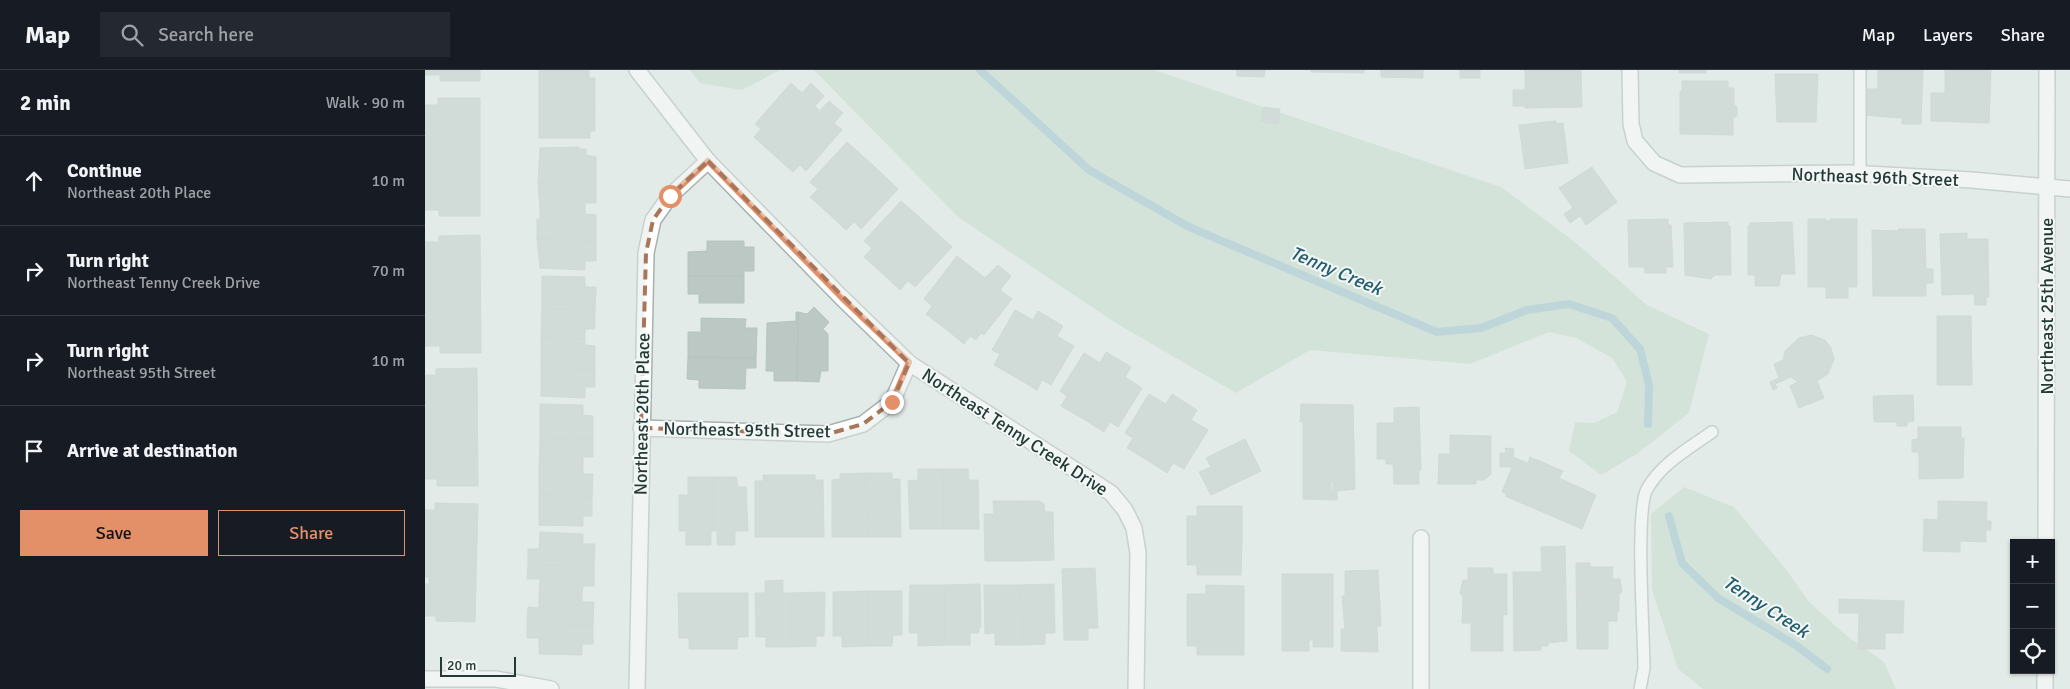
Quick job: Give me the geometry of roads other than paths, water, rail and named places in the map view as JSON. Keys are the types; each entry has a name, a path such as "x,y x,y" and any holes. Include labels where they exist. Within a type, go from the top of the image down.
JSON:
{"street":[{"name":"Northeast Tenny Creek Drive","path":"637,70 708,161 835,291 909,362 1111,493 1125,510 1134,528 1138,553 1136,689"},
{"name":"Northeast 96th Street","path":"1630,70 1631,124 1635,140 1654,163 1680,175 1860,174 2070,189"},
{"name":"Northeast 25th Avenue","path":"2046,539 2047,70"},
{"name":"Northeast 20th Place","path":"637,689 646,253 653,220 670,196 708,161"},
{"name":"Northeast 95th Street","path":"641,428 828,434 863,424 892,402 909,362"},
{"path":"1421,538 1421,689"},
{"path":"2045,674 2045,689"},
{"path":"425,679 496,679 551,689"}],"lane":[{"path":"1860,70 1860,174"},
{"path":"1640,689 1644,668 1642,508 1646,491 1668,463 1712,432"}],"waterway":[{"name":"Tenny Creek","path":"980,70 1089,170 1189,227 1437,332 1481,328 1527,310 1569,304 1612,318 1640,349 1649,385 1648,424"},
{"name":"Tenny Creek","path":"1669,516 1682,563 1718,598 1797,646 1827,669"}]}
